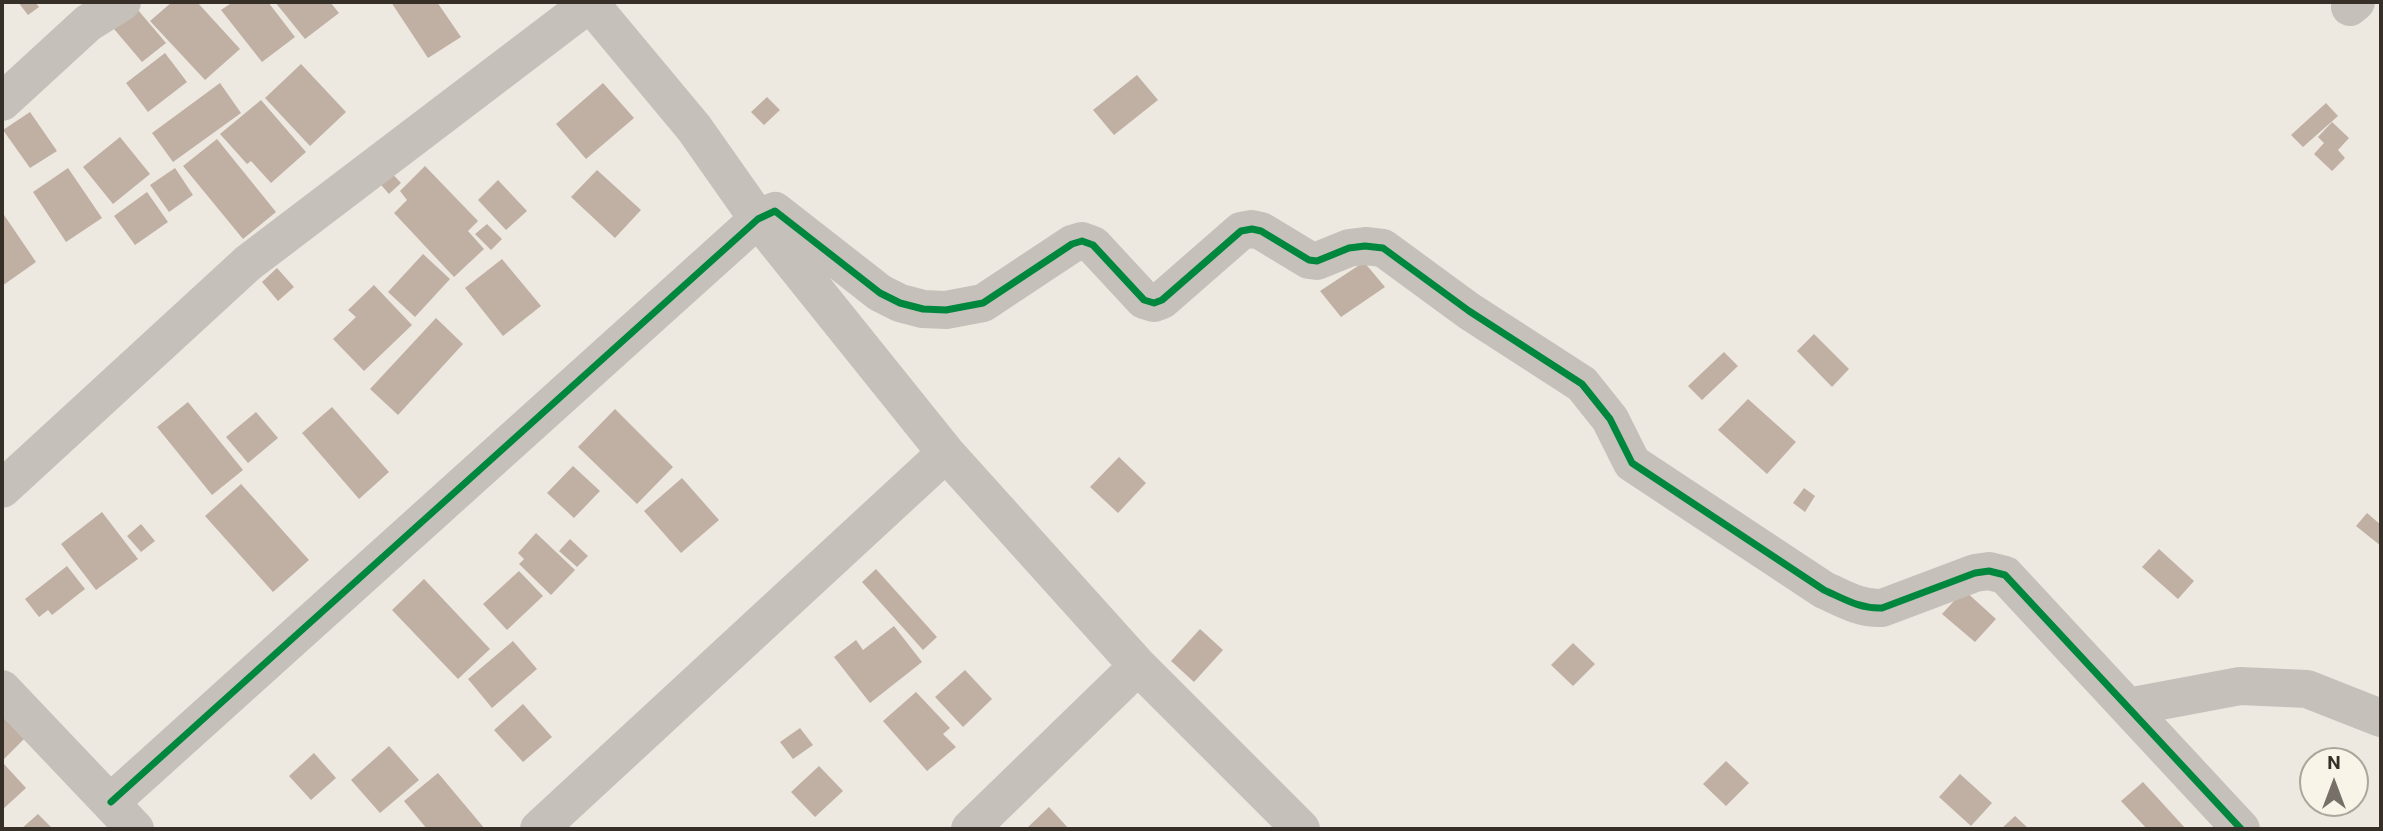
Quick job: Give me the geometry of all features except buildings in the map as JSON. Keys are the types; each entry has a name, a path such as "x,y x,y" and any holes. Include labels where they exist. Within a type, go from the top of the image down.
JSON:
{"street":[{"path":"2,102 88,23 122,2"},
{"path":"2,489 248,262 590,2 694,128 758,219 946,453 1138,666 1301,829"},
{"path":"2,689 123,816 758,219 770,212 780,213 880,292 900,303 923,309 946,310 983,303 1072,244 1082,241 1093,245 1144,300 1154,303 1162,300 1241,231 1252,229 1261,231 1309,260 1317,261 1349,248 1383,248 1469,311 1582,384 1610,419 1632,463 1824,590 1856,605 1868,609 1882,608 1975,573 1989,571 2006,575 2241,829"},
{"path":"539,829 946,453"},
{"path":"970,829 1138,666"},
{"path":"2128,707 2239,686 2253,686 2307,689 2381,718"}],"cycle path":[{"path":"111,802 758,219 775,211 880,293 900,303 923,309 946,310 983,303 1072,244 1082,241 1093,245 1144,300 1154,303 1162,300 1241,231 1261,231 1309,260 1317,261 1349,248 1383,248 1469,311 1582,384 1610,419 1632,463 1824,590 1859,605 1882,608 1975,573 1989,571 2005,575 2241,829"}]}
